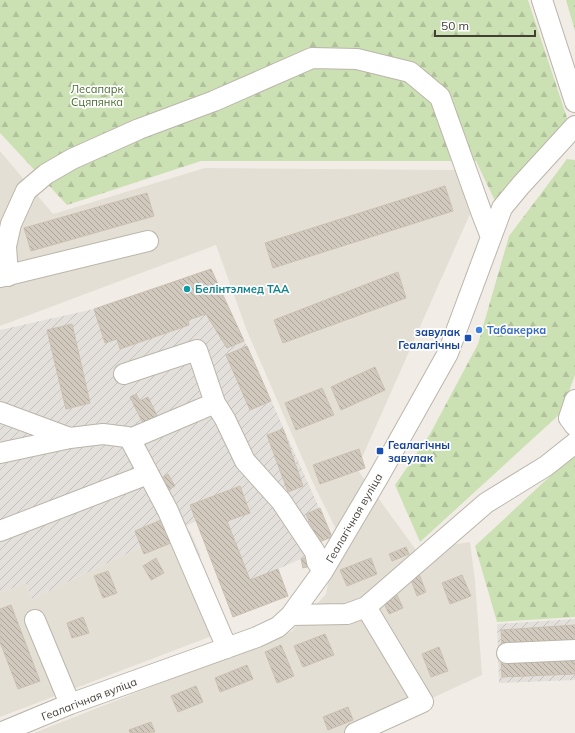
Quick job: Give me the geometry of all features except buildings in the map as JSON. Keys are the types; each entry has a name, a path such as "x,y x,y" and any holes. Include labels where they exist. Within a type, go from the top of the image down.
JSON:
{"street":[{"path":"542,0 575,102"},
{"path":"148,241 4,276 6,246 11,224 26,191 46,174 72,159 140,128 214,101 312,58 357,59 410,72 440,97 491,237"},
{"name":"Геалагічная вуліца","path":"0,733 70,704 257,637 278,627 291,616 323,572 448,353 502,208 575,126"},
{"path":"124,374 197,350 215,403 225,419 245,461 281,501 314,552 323,572"},
{"path":"575,400 569,418 575,426"},
{"path":"130,439 215,403"},
{"path":"0,412 70,438"},
{"path":"0,453 70,438 103,434 127,437 130,439 171,518 227,648"},
{"path":"291,616 347,614 366,607 486,504 546,466 575,443"},
{"path":"0,531 148,474"},
{"path":"355,733 423,702 366,607"},
{"path":"36,620 70,704"},
{"path":"506,653 575,650"}],"shaded area":[{"path":"0,151 53,214 205,168 456,170 470,214 357,469 416,550 470,542 475,581 482,675 357,733 34,733 292,631 326,594 337,531 314,485 247,331 216,245 0,326"},
{"path":"211,269 332,537 319,542 309,557 278,569 288,596 233,617 196,521 176,531 171,543 144,554 141,547 32,599 25,583 0,593 0,330 94,309"},
{"path":"190,531 201,556 193,559 183,534"},
{"path":"171,543 217,634 0,717 0,593 25,583 32,599 141,547"},
{"path":"575,619 575,680 499,683 497,624"}],"green space":[{"name":"Лесапарк Сцяпянка","path":"0,0 528,0 572,133 504,220 476,161 201,161 67,205 0,133"},
{"path":"566,0 575,0 575,31"},
{"path":"567,159 575,160 575,375 561,413 420,542 395,485 430,434 478,344 509,236"},
{"path":"575,453 575,617 497,622 475,546"}],"place":[{"name":"Белінтэлмед ТАА","path":"187,289"},
{"name":"Табакерка","path":"479,330"},
{"name":"завулак Геалагічны","path":"468,338"},
{"name":"Геалагічны завулак","path":"380,451"}]}
